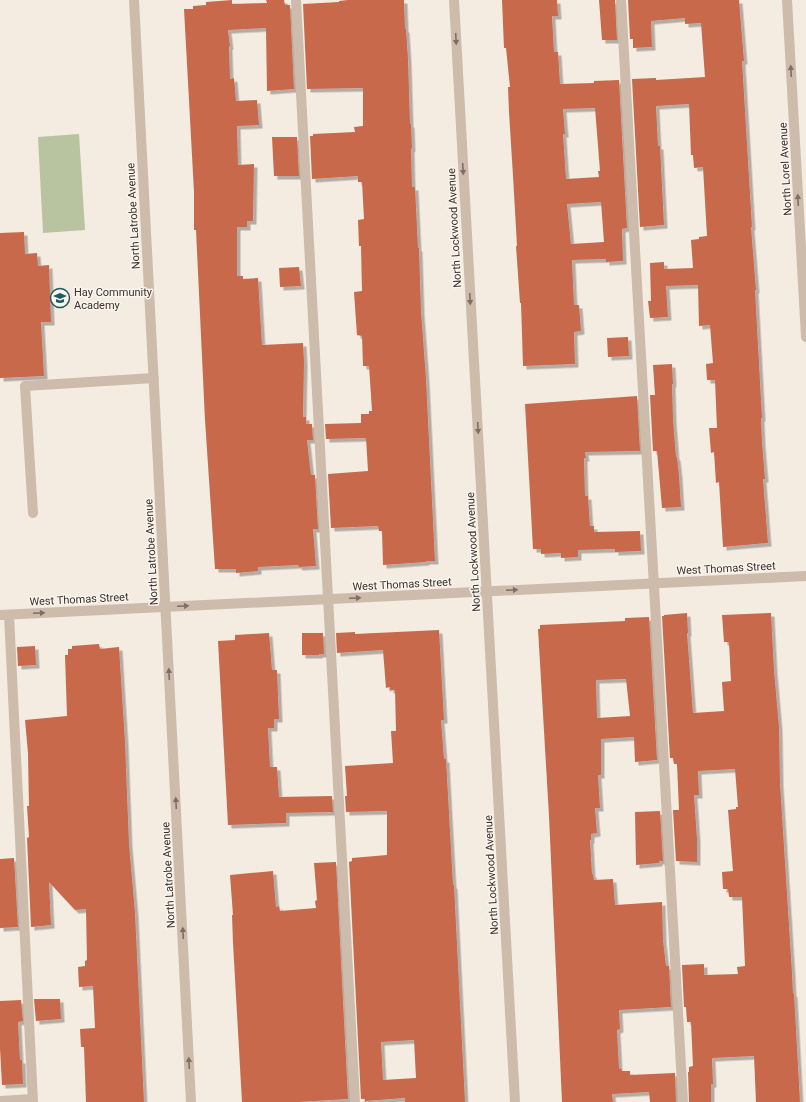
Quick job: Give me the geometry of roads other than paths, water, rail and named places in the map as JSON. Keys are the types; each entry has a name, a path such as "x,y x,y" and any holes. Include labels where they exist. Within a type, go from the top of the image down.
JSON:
{"street":[{"name":"North Latrobe Avenue","path":"134,0 192,1102"},
{"path":"296,0 355,1102"},
{"name":"North Lockwood Avenue","path":"454,0 516,1102"},
{"path":"621,0 683,1102"},
{"name":"North Lorel Avenue","path":"787,0 806,337"},
{"path":"33,514 25,386 154,378"},
{"name":"West Thomas Street","path":"4,615 806,576"},
{"path":"0,1101 33,1101 4,615"}],"place":[{"name":"Hay Community Academy","path":"60,298"}]}
